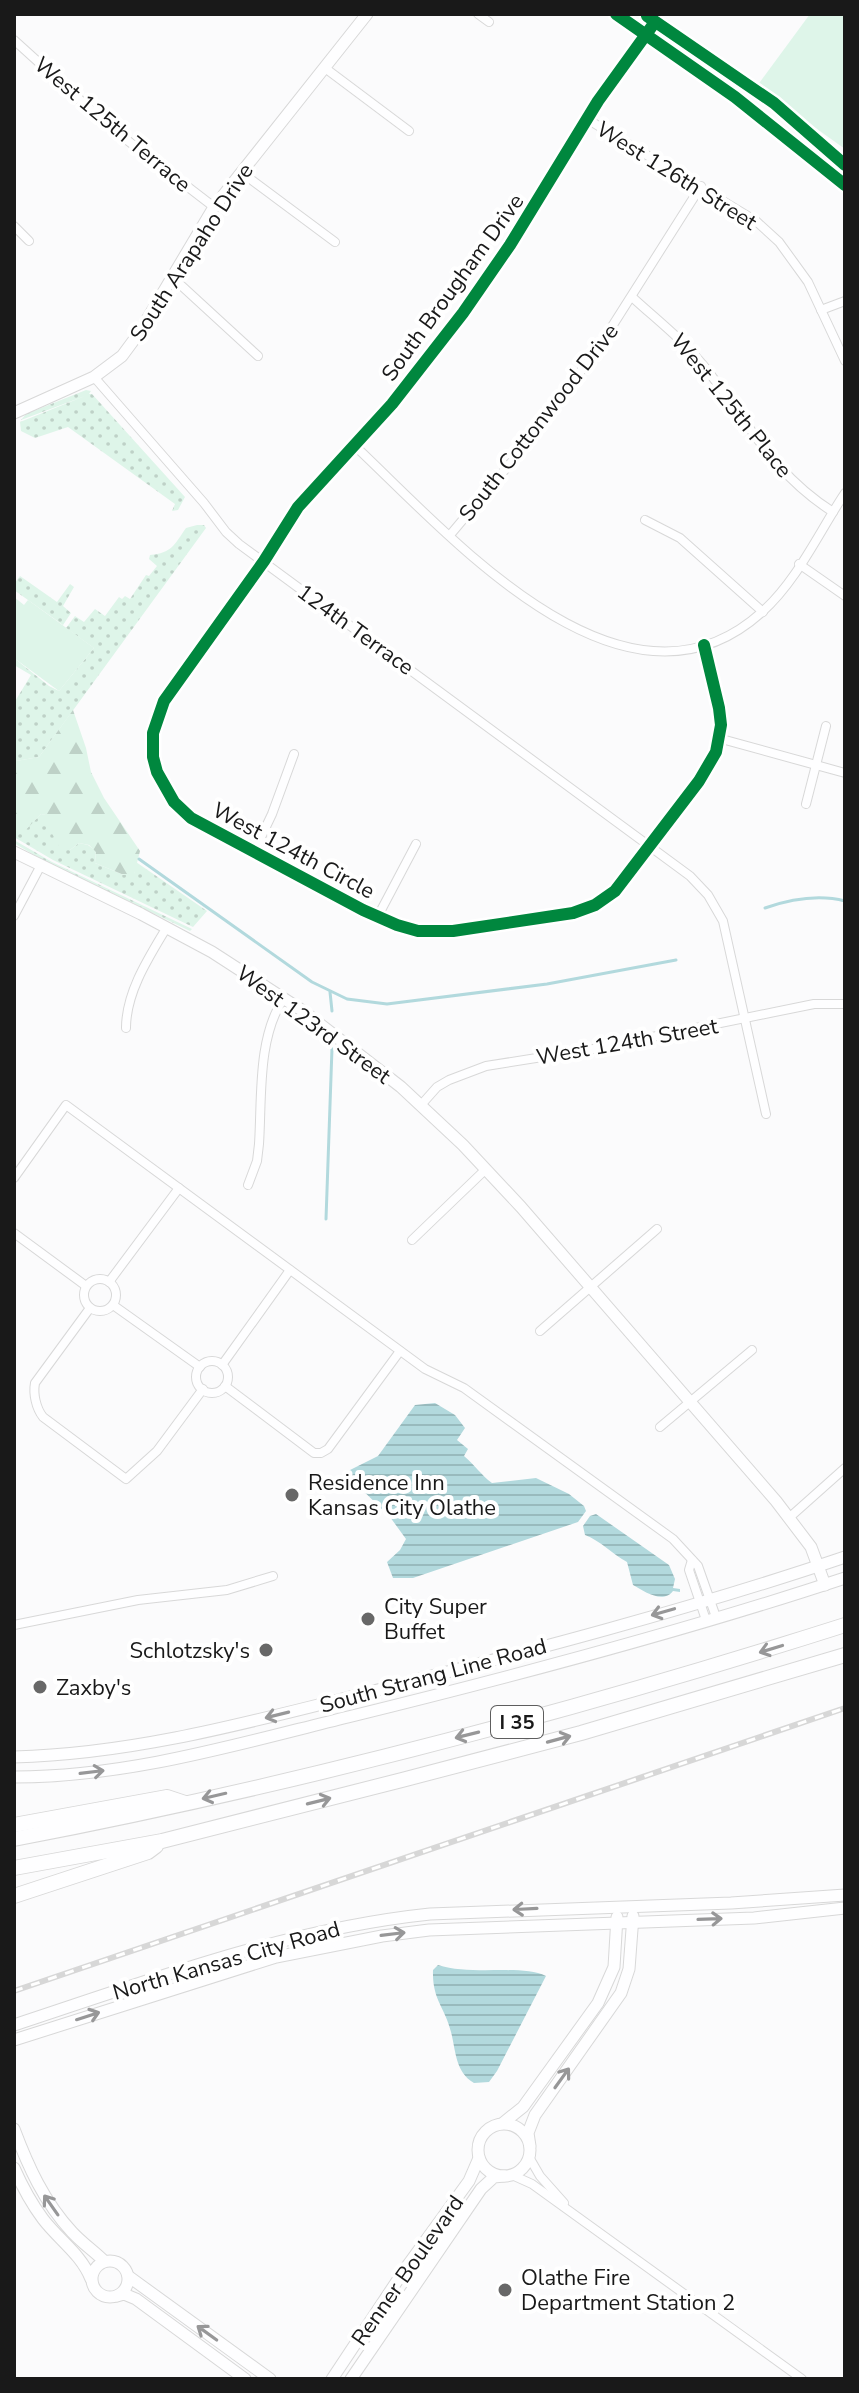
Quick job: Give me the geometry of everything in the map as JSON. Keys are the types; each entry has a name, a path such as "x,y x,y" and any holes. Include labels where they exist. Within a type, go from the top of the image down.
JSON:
{"highway":[{"name":"I 35","path":"14,1839 186,1803 501,1726 697,1671 845,1625"},
{"name":"I 35","path":"14,1868 162,1841 566,1737 845,1655"},
{"path":"14,1825 167,1797 186,1803"},
{"path":"14,1896 148,1852 162,1841"}],"main road":[{"name":"South Arapaho Drive","path":"14,413 94,377 122,356 214,207 367,14"},
{"path":"616,14 735,97 845,185"},
{"path":"645,14 774,103 845,165"},
{"name":"West 123rd Street","path":"14,852 212,952 337,1035 421,1105 486,1169 790,1517 811,1547 825,1585"},
{"name":"South Strang Line Road","path":"14,1757 112,1750 233,1726 495,1660 845,1557"},
{"name":"South Strang Line Road","path":"14,1777 77,1774 158,1763 500,1679 845,1578"},
{"name":"North Kansas City Road","path":"14,2025 223,1956 341,1926 430,1914 731,1903 845,1895"},
{"path":"618,1905 614,1967 598,2003 523,2107 483,2134 477,2149 479,2158 489,2171 508,2175 525,2165 529,2151 528,2133 535,2115 621,1993 629,1969 633,1905"},
{"name":"North Kansas City Road","path":"14,2040 276,1957 345,1942 429,1930 754,1918 845,1908"},
{"path":"503,2123 523,2132 529,2151"},
{"path":"14,2129 39,2188 72,2231 104,2261 123,2266 128,2276 270,2379"},
{"name":"Renner Boulevard","path":"332,2379 405,2269 469,2181 479,2158"},
{"path":"14,2168 36,2208 80,2257 100,2294 105,2297 124,2294 136,2299 245,2379"},
{"name":"Renner Boulevard","path":"351,2379 481,2189 494,2177 508,2175"},
{"path":"91,2279 95,2268 104,2261"},
{"path":"117,2296 126,2288 128,2276"}],"street":[{"path":"478,14 489,22"},
{"name":"South Brougham Drive","path":"264,561 306,496 406,388 463,313 518,232 587,119 655,22"},
{"name":"West 125th Terrace","path":"14,40 110,127 214,207"},
{"path":"325,68 409,131"},
{"name":"West 126th Street","path":"587,119 756,221 779,242 808,282 845,361"},
{"path":"241,172 335,242"},
{"name":"South Cottonwood Drive","path":"450,535 552,411 632,297 701,186"},
{"path":"14,226 29,241"},
{"path":"172,277 258,356"},
{"name":"West 125th Place","path":"632,297 697,357 771,459 833,512"},
{"path":"821,310 845,301"},
{"name":"124th Terrace","path":"94,377 226,532 690,876 716,907 729,941 766,1114"},
{"path":"355,446 493,573 559,621 622,646 656,650 704,645 736,631 763,612 799,564 845,493"},
{"path":"645,520 680,538 763,612"},
{"name":"West 124th Circle","path":"264,561 164,701 155,722 153,744 157,772 174,802 191,818 408,929 437,932 573,913 595,905 615,891 651,846 711,763 718,738"},
{"path":"799,564 845,596"},
{"path":"704,645 719,708 718,738 845,773"},
{"path":"806,804 826,726"},
{"name":"West 124th Circle","path":"254,852 294,754"},
{"name":"West 124th Circle","path":"378,916 416,844"},
{"path":"14,916 40,867"},
{"path":"126,1028 126,1015 133,992 167,927"},
{"path":"248,1185 257,1161 267,1037 274,1014 284,998"},
{"name":"West 124th Street","path":"421,1105 437,1087 486,1066 593,1049 814,1004 845,1004"},
{"path":"14,1178 66,1105 425,1369 464,1388 673,1539 698,1566 711,1618"},
{"path":"412,1240 486,1169"},
{"path":"109,1282 179,1188"},
{"path":"540,1331 657,1229"},
{"path":"14,1233 86,1286"},
{"path":"222,1365 290,1270"},
{"path":"99,1279 109,1282 116,1295 113,1305 102,1311 90,1308 84,1297 86,1286 99,1279"},
{"path":"113,1305 200,1367"},
{"path":"90,1308 35,1383 38,1411 126,1479 157,1451 203,1389"},
{"path":"660,1427 752,1350"},
{"path":"225,1386 314,1453 321,1453 328,1449 400,1351"},
{"path":"210,1361 222,1365 228,1377 225,1386 217,1392 203,1389 196,1376 200,1367 210,1361"},
{"path":"790,1517 845,1468"},
{"path":"14,1625 138,1600 227,1590 273,1576"},
{"path":"529,2151 540,2176 579,2218"},
{"path":"508,2175 525,2180 802,2379"}],"green space":[{"path":"810,14 845,14 845,149 757,86"},
{"path":"86,390 91,391 89,394 185,497 178,510 172,511 175,504 68,427 35,438 21,431 20,422 85,396 21,420 26,414"},
{"path":"197,525 206,528 39,757 16,761 14,703 31,675 14,665 14,658 59,691 94,648 66,628 75,616 84,622 95,609 105,616 119,597 130,599 146,575 149,576 157,566 149,559 150,555 168,550 186,528"},
{"path":"20,576 57,602 70,584 74,587 63,606 71,613 63,625 14,590"},
{"path":"14,597 24,605 28,600 94,648 59,691 14,658"},
{"path":"73,710 91,772 104,798 140,851 134,875 124,875 95,863 96,852 89,845 79,843 70,850 61,850 46,815 41,814 22,834 14,829 14,758 16,761 39,757"},
{"path":"41,814 47,815 70,850 79,843 88,845 96,851 95,863 124,875 134,874 136,862 207,911 193,927 53,860 14,837 14,829 22,833"},
{"path":"14,840 52,862 192,929 190,931 39,858 14,843"}],"water":[{"path":"435,1403 455,1415 465,1428 457,1440 468,1449 464,1456 488,1480 492,1483 536,1478 569,1494 584,1506 586,1511 578,1522 413,1578 393,1578 387,1562 406,1539 390,1517 349,1477 348,1471 378,1456 415,1405"},
{"path":"596,1514 669,1565 675,1579 673,1588 680,1589 680,1592 673,1591 659,1597 633,1585 627,1562 585,1535 583,1526 590,1516"},
{"path":"438,1965 466,1970 523,1971 546,1976 489,2082 474,2083 460,2067 433,1980 433,1970"}],"waterway":[{"path":"139,859 312,982 347,999 387,1004 547,984 676,960"},
{"path":"765,908 805,898 845,901"},
{"path":"330,992 332,1011"},
{"path":"326,1219 332,1048"}],"railway":[{"path":"14,1991 845,1708"}],"cycle path":[{"path":"616,14 735,97 845,185"},
{"path":"647,16 774,103 845,165"},
{"path":"655,22 598,101 510,245 463,313 392,404 298,507 264,561 164,701 153,733 153,757 157,772 174,802 191,818 397,925 418,931 453,931 573,913 595,905 615,891 699,781 716,752 721,725 704,645"}],"place":[{"name":"Residence Inn Kansas City Olathe","path":"292,1495"},
{"name":"City Super Buffet","path":"368,1619"},
{"name":"Schlotzsky's","path":"266,1650"},
{"name":"Zaxby's","path":"40,1687"},
{"name":"Olathe Fire Department Station 2","path":"505,2290"}]}
